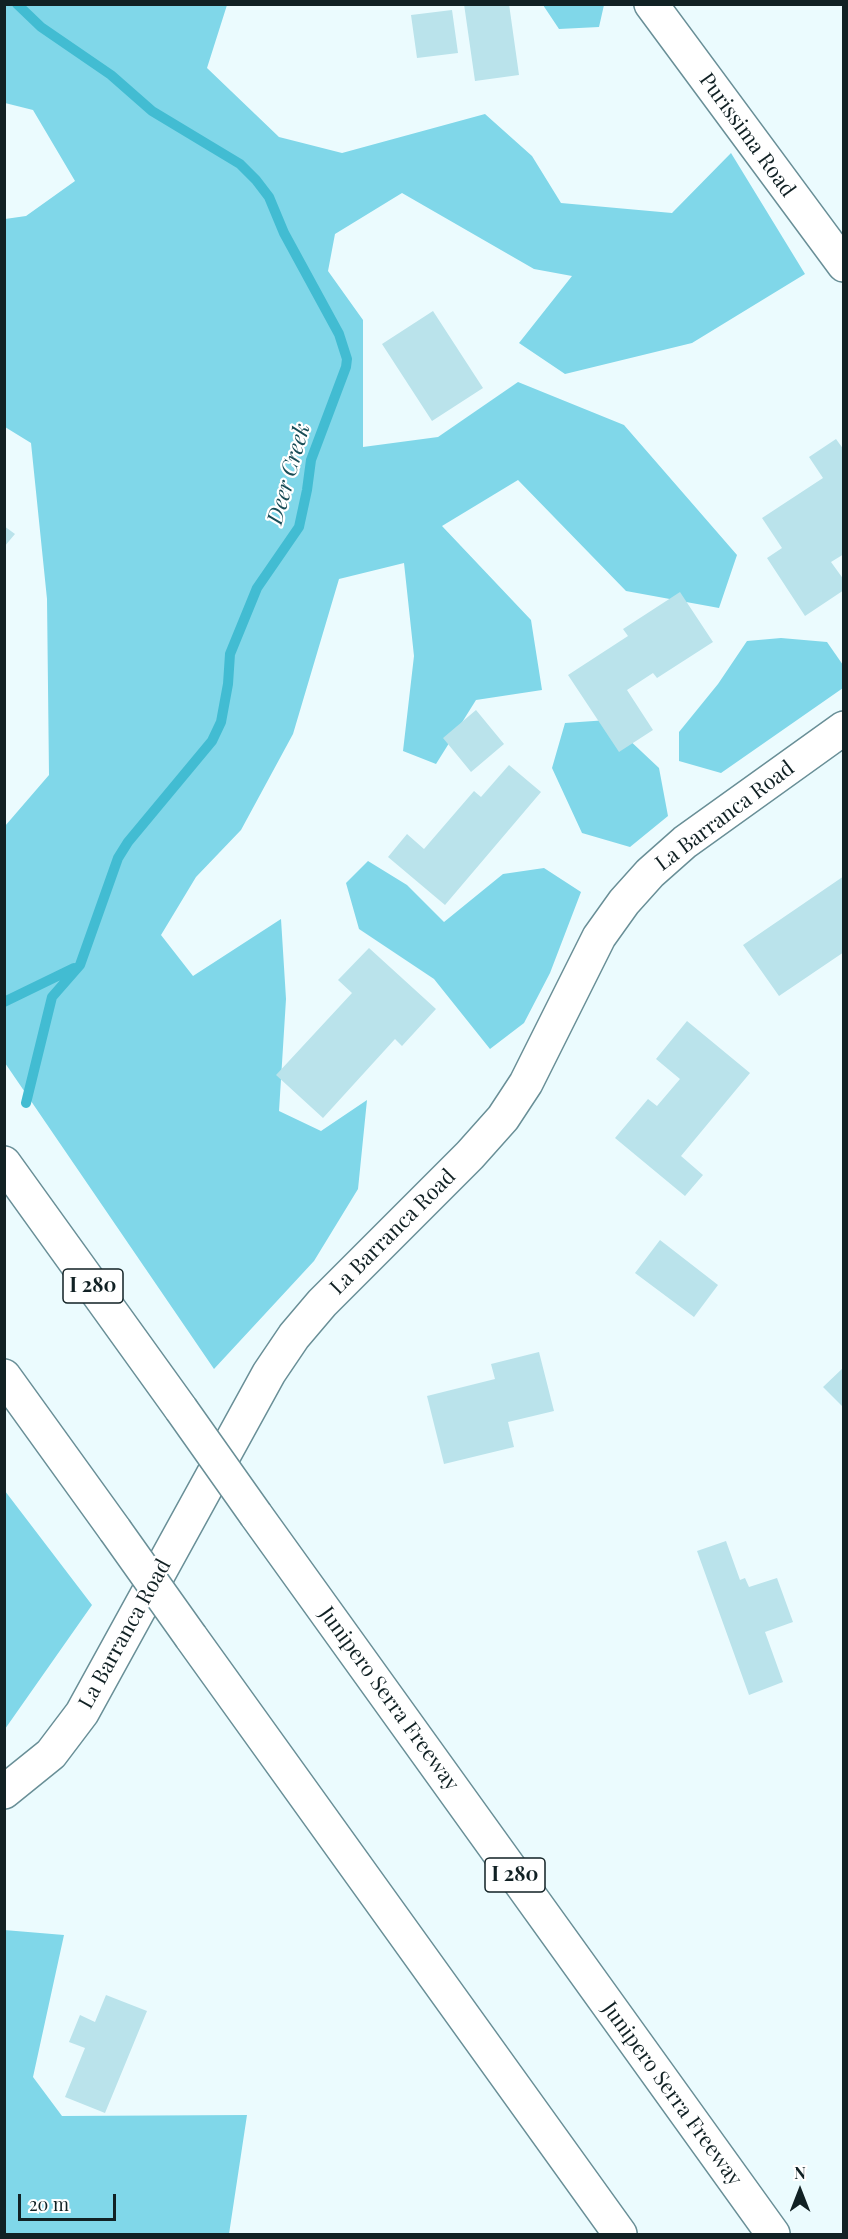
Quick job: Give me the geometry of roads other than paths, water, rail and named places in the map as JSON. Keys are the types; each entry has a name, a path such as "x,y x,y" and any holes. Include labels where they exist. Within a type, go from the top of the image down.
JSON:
{"main road":[{"name":"Purissima Road","path":"651,4 843,265"},
{"name":"La Barranca Road","path":"4,1792 51,1754 82,1713 269,1373 294,1336 322,1303 470,1155 503,1118 526,1083 599,937 624,902 650,873 685,842 843,728"},
{"name":"Junipero Serra Freeway","path":"4,1163 773,2235"},
{"path":"4,1376 621,2235"}],"waterway":[{"name":"Deer Creek","path":"17,4 41,27 111,75 152,111 240,164 256,180 269,197 284,233 339,334 347,359 311,460 299,527 257,588 230,654 228,684 221,722 212,741 128,842 118,858 80,965 52,997 26,1103"},
{"path":"4,1002 74,968"}]}
